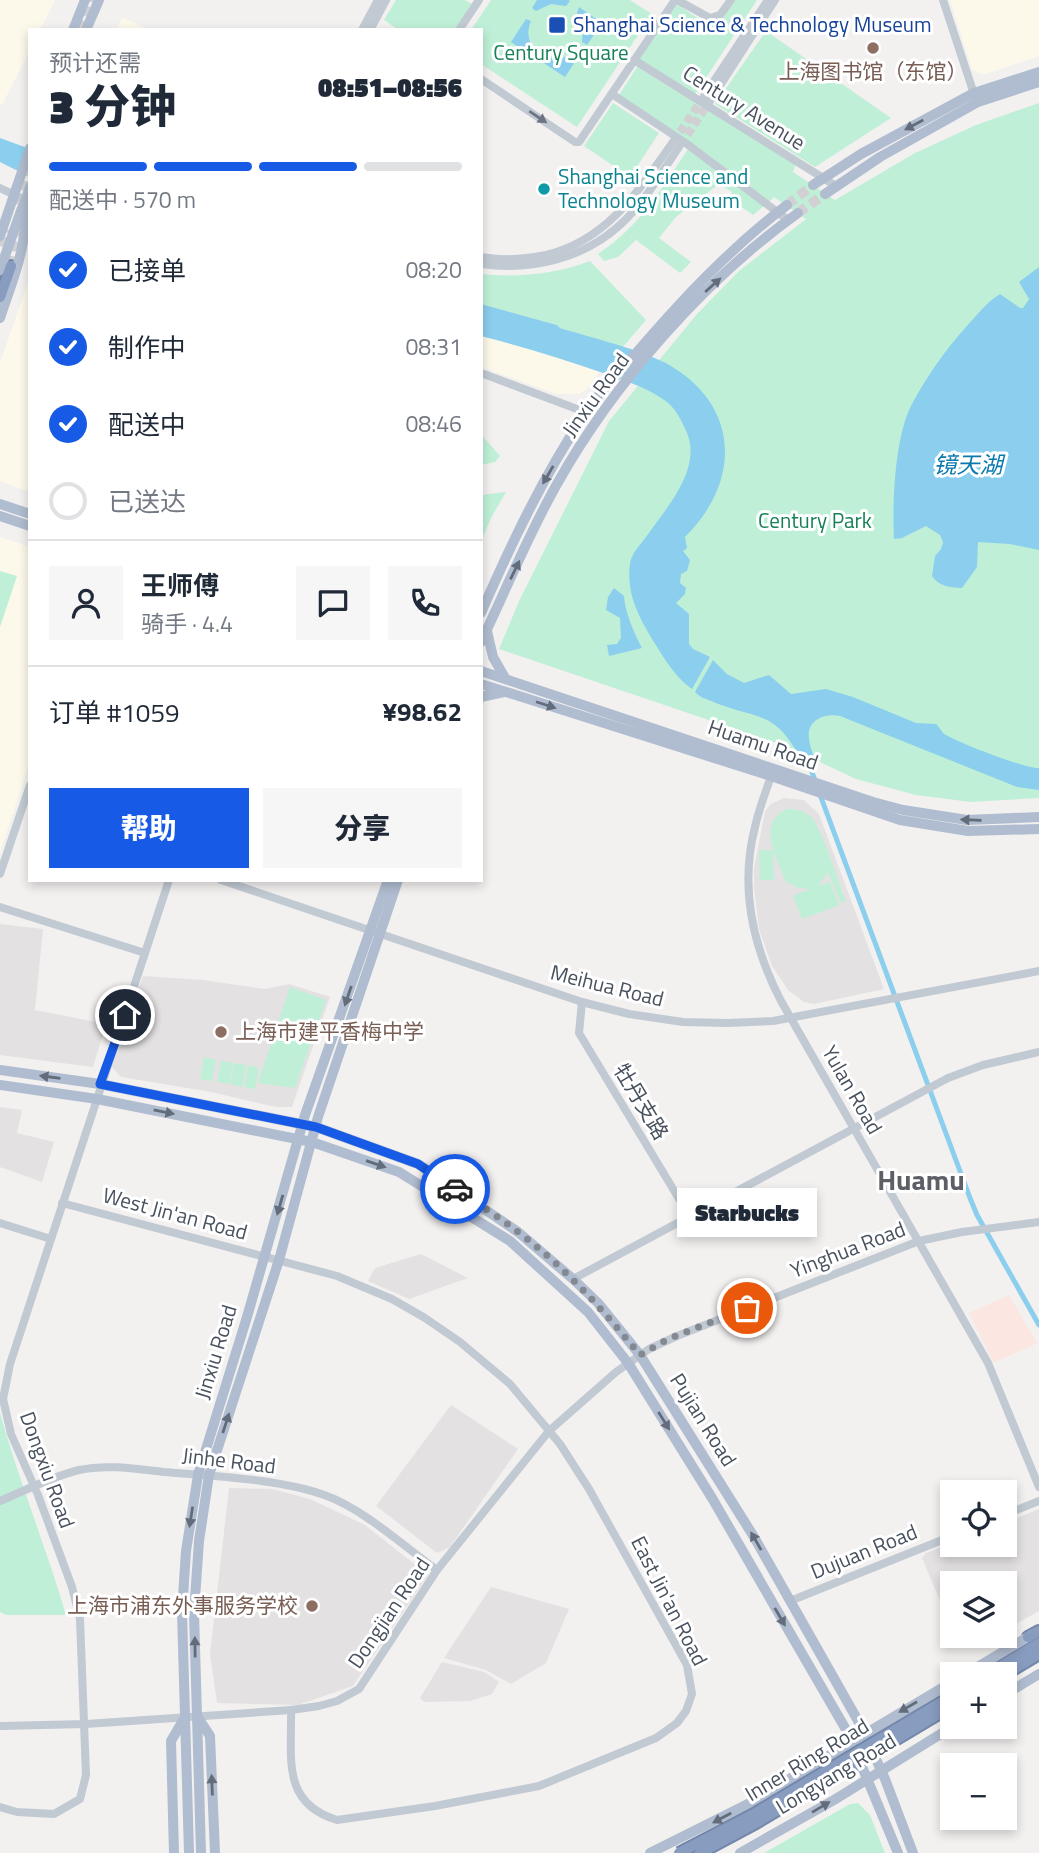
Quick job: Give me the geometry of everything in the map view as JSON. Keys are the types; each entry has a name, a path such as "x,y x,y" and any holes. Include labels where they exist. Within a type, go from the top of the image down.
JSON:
{"highway":[{"path":"0,297 11,266"},
{"path":"1028,1637 1039,1630"},
{"path":"1017,1664 1039,1643"},
{"path":"1016,1662 1039,1654"},
{"name":"Inner Ring Road","path":"679,1853 752,1815 940,1703"},
{"name":"Inner Ring Road","path":"700,1853 756,1823 940,1713"}],"main road":[{"path":"74,28 85,0"},
{"path":"87,28 99,0"},
{"path":"813,185 823,177 976,98 1039,72"},
{"path":"825,194 976,98 1039,82"},
{"path":"0,236 28,154"},
{"path":"0,215 12,201"},
{"path":"0,270 26,204"},
{"path":"0,318 20,256 26,204"},
{"name":"Jinxiu Road","path":"483,608 512,542 585,412 708,272 787,205"},
{"name":"Jinxiu Road","path":"483,638 556,485 597,419 685,311 766,237 798,213"},
{"path":"0,504 28,513"},
{"path":"0,516 28,525"},
{"path":"486,631 493,657 505,679"},
{"name":"Huamu Road","path":"483,672 772,772 900,820 968,831 1039,829"},
{"name":"Huamu Road","path":"483,685 772,772"},
{"path":"483,697 504,692"},
{"name":"Huamu Road","path":"831,793 935,816 967,820 1039,817"},
{"name":"Jinxiu Road","path":"203,1475 279,1260 388,882"},
{"name":"Jinxiu Road","path":"189,1853 194,1613 203,1475 302,1126 397,882"},
{"name":"Pujian Road","path":"0,1070 100,1084 316,1127 418,1164 518,1232 573,1279 598,1304 640,1355 754,1537 865,1733 914,1853"},
{"name":"Pujian Road","path":"0,1085 97,1099 312,1142 399,1172 510,1241 588,1312 628,1363 712,1498 852,1742 898,1853"},
{"path":"986,1662 1028,1637"},
{"path":"1017,1687 1039,1674"},
{"name":"Longyang Road","path":"650,1853 726,1816 940,1689"},
{"path":"174,1853 171,1741 191,1716 210,1736 215,1853"},
{"name":"Jinxiu Road","path":"191,1716 201,1853"},
{"name":"Longyang Road","path":"740,1853 940,1734"}],"street":[{"path":"363,28 378,0"},
{"path":"371,28 386,0"},
{"path":"483,80 577,142 581,140 676,0 710,18 723,12 731,0"},
{"path":"768,0 707,98 775,0"},
{"path":"943,0 976,98"},
{"path":"460,28 475,1"},
{"name":"Century Avenue","path":"634,60 836,186"},
{"path":"612,94 670,132 788,220"},
{"path":"483,257 502,259 538,256 581,243 624,209 676,145 632,212 612,231 589,247 539,264 483,264"},
{"path":"0,188 26,204"},
{"path":"483,374 585,412"},
{"name":"Yulan Road","path":"772,772 751,848 749,905 758,950 791,1018 988,1363 1039,1487"},
{"path":"0,874 28,791"},
{"name":"Dongxiu Road","path":"0,1807 17,1812 54,1814 79,1799 86,1775 86,1724 79,1616 72,1587 34,1486 11,1434 3,1399 10,1364 168,882"},
{"name":"Meihua Road","path":"227,882 582,1002 639,1016 695,1023 741,1023 791,1018 1039,971"},
{"path":"0,907 145,953"},
{"name":"牡丹支路","path":"582,1002 579,1032 690,1217"},
{"path":"573,1279 940,1082 983,1065 1039,1052"},
{"name":"West Jin'an Road","path":"62,1203 279,1260"},
{"name":"Yinghua Road","path":"640,1355 677,1336 919,1241 1039,1222"},
{"path":"0,1223 51,1238"},
{"name":"East Jin'an Road","path":"279,1260 361,1286 425,1318 494,1369 525,1401 550,1431 589,1489 687,1665 692,1694 686,1711 677,1723 656,1738 539,1786 435,1806 337,1820 325,1816 304,1802 294,1783 291,1710"},
{"name":"Dongjian Road","path":"0,1726 86,1724 291,1710 319,1706 359,1689 437,1570 550,1431 640,1355"},
{"name":"Jinhe Road","path":"0,1501 80,1470 110,1467 296,1487 328,1496 356,1512 437,1570"},
{"path":"1017,1510 1039,1501"},
{"name":"Dujuan Road","path":"790,1601 940,1541"}],"shaded area":[{"path":"0,0 55,0 41,28 28,28 28,54 2,105"},
{"path":"950,0 1039,0 1039,56 985,74 978,73 972,69"},
{"path":"122,17 145,28 118,28"},
{"path":"28,282 28,491 0,481 0,363"},
{"path":"483,337 600,372 586,390 579,394 557,394 483,368"},
{"path":"0,537 28,546 28,768 0,852"},
{"path":"784,798 804,800 819,814 884,989 814,1004 804,1002 788,990 772,966 759,929 754,868 765,811 771,804"},
{"path":"0,924 43,929 35,1010 106,1024 93,1067 0,1055"},
{"name":"上海市建平香梅中学","path":"143,976 203,980 265,989 289,984 330,997 292,1107 276,1107 211,1092 121,1077 112,1067"},
{"path":"0,1107 22,1110 17,1133 54,1142 42,1182 0,1167"},
{"path":"421,1254 468,1278 409,1299 368,1281 375,1268"},
{"path":"1009,1295 1037,1343 994,1363 969,1313"},
{"path":"451,1405 518,1449 450,1547 437,1553 376,1506"},
{"name":"上海市浦东外事服务学校","path":"229,1488 272,1489 310,1499 365,1525 428,1575 353,1686 298,1705 217,1703 210,1654"},
{"path":"1039,1509 1039,1611 1017,1623 1017,1571 940,1571 940,1601 922,1558 926,1553 940,1548 940,1557 1017,1557 1017,1518"},
{"path":"491,1587 569,1609 546,1663 511,1684 486,1670 444,1658"},
{"path":"442,1662 484,1672 499,1682 492,1694 470,1701 424,1702 420,1698"}],"green space":[{"path":"396,0 465,0 472,4 456,28 396,28 384,20"},
{"name":"Century Square","path":"491,0 630,0 652,14 577,127 483,65 483,28 472,28"},
{"path":"734,0 757,0 694,96 639,60 677,4 708,22 719,18"},
{"path":"766,31 891,118 815,167 715,104"},
{"name":"Century Park","path":"637,67 796,164 793,172 835,200 915,153 976,125 1039,103 1039,798 971,802 916,795 856,779 788,747 499,649 519,601 609,421 697,314 739,271 806,219 774,197 769,202 699,148 619,95"},
{"path":"613,103 659,133 630,177 584,146"},
{"path":"688,149 764,206 753,215 729,198 732,192 719,184 676,217 659,238 691,262 680,273 636,240 618,257 604,261 598,254 638,219"},
{"path":"590,261 646,320 622,348 557,325 483,305 483,274 536,274"},
{"path":"483,436 500,456 495,462 483,465"},
{"path":"506,492 483,537 483,495"},
{"path":"0,571 17,576 0,627"},
{"path":"787,809 804,812 816,824 846,901 841,903 828,872 818,886 830,882 839,905 802,919 793,896 810,889 798,888 786,882 771,842 772,823 777,815"},
{"path":"759,850 773,850 774,880 760,880"},
{"path":"290,987 326,1000 295,1088 258,1083"},
{"path":"204,1057 216,1060 212,1081 200,1079"},
{"path":"221,1061 233,1063 229,1084 217,1082"},
{"path":"234,1063 246,1065 242,1087 230,1084"},
{"path":"248,1065 259,1068 255,1089 244,1087"},
{"path":"0,1413 66,1615 6,1615 0,1612"},
{"path":"858,1803 870,1815 885,1853 764,1853 850,1804"}],"water":[{"path":"537,0 570,1 566,6 551,4 536,11 532,8"},
{"path":"579,7 602,23 587,45 582,42 583,27 577,13"},
{"path":"526,19 531,21 529,37 537,52 533,57 511,42"},
{"path":"575,51 580,54 565,77 542,62 545,57 561,59"},
{"path":"0,138 28,148 28,176 0,162"},
{"name":"镜天湖","path":"1039,267 1039,550 1010,544 978,542 977,567 962,588 945,586 932,576 935,556 943,542 940,535 926,526 894,539 896,471 901,435 911,406 929,375 958,336 986,305 1000,294 1023,308 1029,299 1019,282"},
{"path":"483,305 557,325 660,360 694,383 710,403 721,424 725,447 723,470 716,493 703,516 685,537 687,548 683,551 690,560 687,571 681,574 680,583 686,588 685,594 676,603 689,614 689,644 693,649 710,657 692,689 670,666 647,630 634,603 629,575 634,553 672,501 686,475 690,447 679,416 671,405 660,397 632,383 483,337"},
{"path":"614,588 624,596 630,622 642,648 609,656 607,645 617,644 621,638 620,618 606,610 608,597"},
{"path":"713,660 727,674 744,683 769,675 791,694 826,689 916,723 936,724 943,733 960,742 1039,768 1039,790 1017,787 840,716 823,717 810,727 810,746 817,767 802,762 783,732 773,724 763,718 703,698 695,692"}],"waterway":[{"path":"807,759 816,783"},
{"path":"819,792 977,1215 1039,1325"}],"tunnel":[{"path":"81,28 93,0"},
{"path":"673,142 703,98"},
{"path":"681,145 710,101"},
{"path":"19,205 28,177"},
{"path":"787,205 813,185"},
{"path":"798,213 825,194"},
{"path":"0,246 6,229"},
{"path":"11,266 16,232"}],"way so far":[{"path":"455,1189 518,1232 573,1279 598,1304 640,1355 668,1339 747,1308"}],"place":[{"name":"Shanghai Science & Technology Museum","path":"557,25"},
{"name":"上海图书馆（东馆）","path":"873,48"},
{"name":"Shanghai Science and Technology Museum","path":"544,189"},
{"name":"上海市建平香梅中学","path":"221,1032"},
{"name":"Starbucks","path":"747,1308"},
{"name":"上海市浦东外事服务学校","path":"312,1606"}],"district":[{"name":"Huamu","path":"921,1180"}],"route":[{"path":"125,1015 100,1084 316,1127 418,1164 455,1189"}]}
